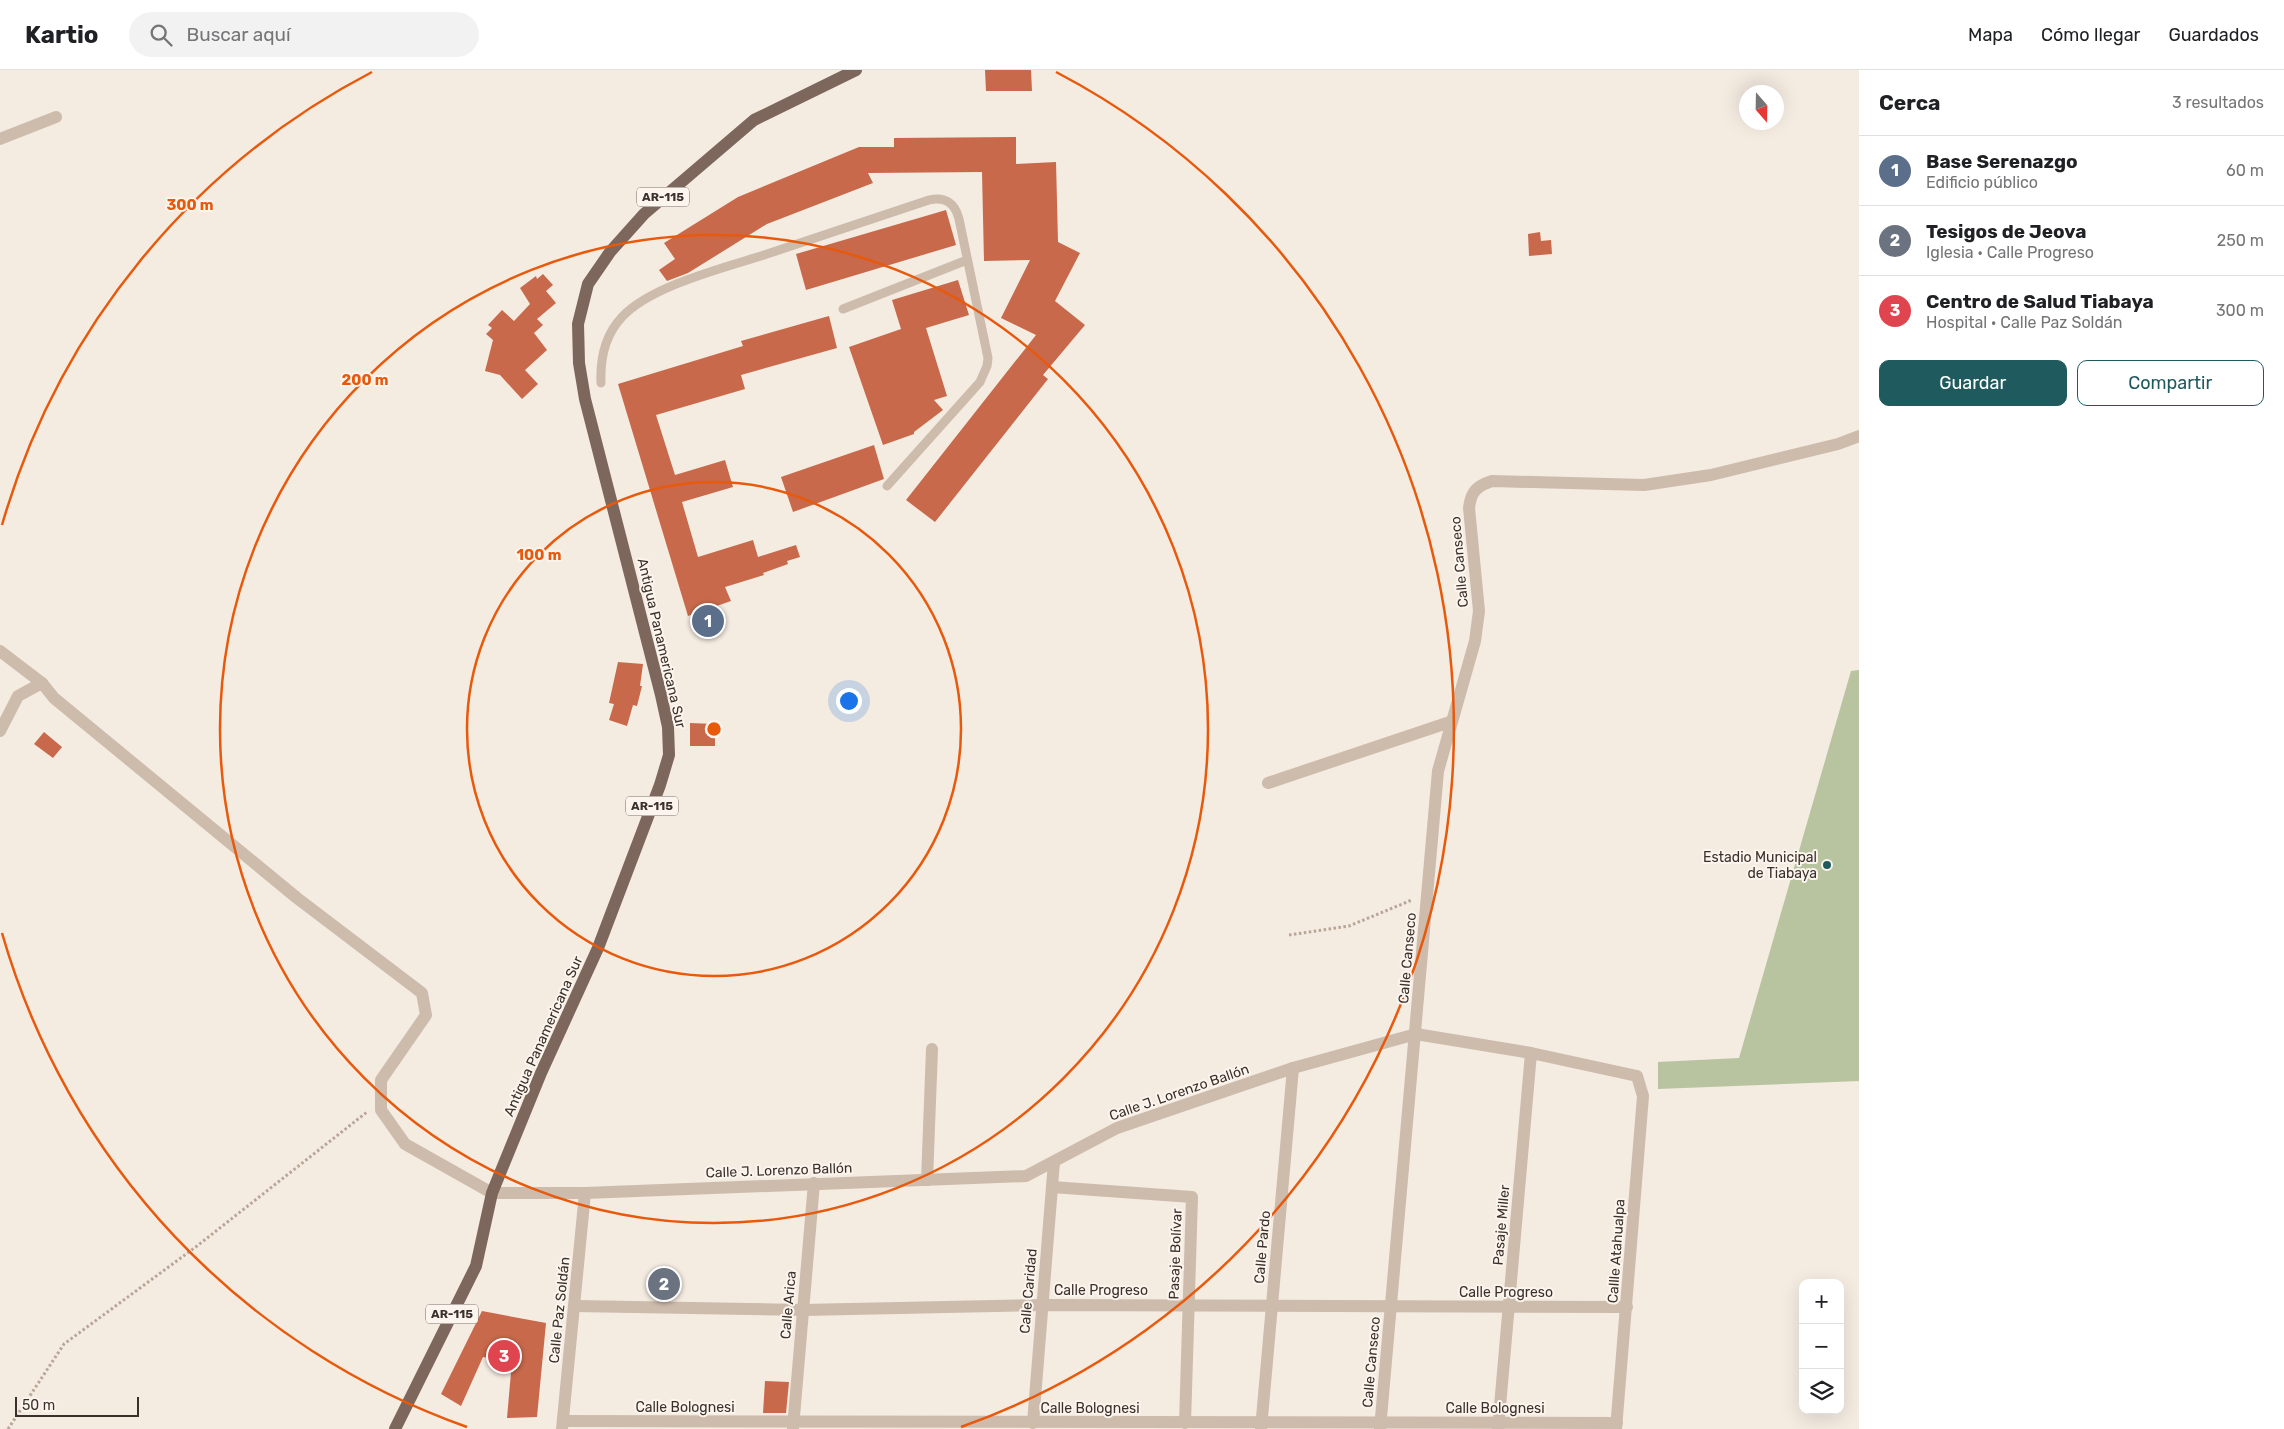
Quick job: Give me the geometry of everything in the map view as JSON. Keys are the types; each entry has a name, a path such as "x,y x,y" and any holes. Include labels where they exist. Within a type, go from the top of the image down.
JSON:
{"main road":[{"name":"Antigua Panamericana Sur","path":"395,1429 476,1266 492,1193 541,1073 598,948 660,785 669,754 668,727 663,703 585,400 578,363 578,324 588,284 610,252 644,214 754,120 856,70"}],"street":[{"path":"0,139 56,117"},
{"name":"Calle Canseco","path":"1381,1426 1438,771 1450,722 1475,640 1479,611 1469,508 1470,495 1478,486 1492,481 1644,485 1711,475 1838,444 1859,436"},
{"path":"0,652 42,683 54,698 297,898 422,993 426,1015 381,1080 381,1110 405,1144 492,1193"},
{"path":"0,731 18,696 42,683"},
{"path":"1268,783 1450,722"},
{"name":"Calle J. Lorenzo Ballón","path":"492,1193 585,1193 1026,1176 1117,1128 1293,1068 1416,1034 1531,1053 1637,1076"},
{"path":"927,1180 932,1049"},
{"name":"Pasaje Miller","path":"1498,1426 1531,1053"},
{"name":"Calle Pardo","path":"1262,1426 1293,1068"},
{"name":"Callle Atahualpa","path":"1616,1426 1643,1096 1637,1076"},
{"name":"Calle Caridad","path":"1033,1423 1054,1162"},
{"name":"Calle Arica","path":"794,1425 814,1183"},
{"name":"Pasaje Bolívar","path":"1052,1187 1192,1197 1185,1423"},
{"name":"Calle Paz Soldán","path":"563,1425 585,1193"},
{"name":"Calle Progreso","path":"575,1306 803,1310 1042,1305 1627,1307"},
{"name":"Calle Bolognesi","path":"563,1425 1033,1423 1147,1426 1185,1423 1262,1426 1616,1426"}],"lane":[{"path":"601,383 602,355 614,328 622,317 644,299 691,279 935,198 948,201 957,212 988,358 987,366 980,382 888,486"},
{"path":"843,309 967,260"}],"path":[{"path":"1289,935 1349,926 1402,906 1428,892"},
{"path":"8,1429 64,1344 197,1246 381,1100"}],"green space":[{"name":"Estadio Municipal de Tiabaya","path":"1859,670 1859,1081 1658,1089 1658,1062 1739,1058 1851,671"}],"building":[{"path":"985,70 1031,70 1032,91 986,91"},
{"path":"1016,137 1016,164 1056,162 1058,242 1080,253 1055,301 1085,325 1043,375 1048,379 935,522 906,500 1036,335 1001,318 1030,260 984,261 982,172 868,173 873,183 767,224 688,273 667,281 659,270 675,259 664,243 738,197 859,147 894,147 894,138"},
{"path":"946,210 956,245 806,290 796,254"},
{"path":"1540,232 1541,241 1551,240 1552,254 1529,256 1528,234"},
{"path":"543,274 553,285 546,291 556,303 537,319 543,325 534,333 547,350 525,370 538,384 522,399 500,375 485,371 493,340 486,334 492,328 488,325 502,310 514,321 530,304 520,288 536,276 537,279"},
{"path":"958,280 969,315 926,328 947,396 934,400 943,410 914,432 914,434 883,445 849,347 901,329 892,300"},
{"path":"829,316 837,348 741,375 745,389 656,415 675,475 725,460 733,487 682,502 698,557 753,540 758,557 796,545 800,557 787,561 788,564 763,573 764,575 725,587 731,601 688,616 618,384 743,346 741,341"},
{"path":"874,445 884,479 793,512 781,477"},
{"path":"618,662 643,664 640,686 642,686 637,706 633,705 627,726 609,720 614,704 609,703"},
{"path":"690,723 715,724 715,746 690,746"},
{"path":"44,732 62,747 53,758 34,744"},
{"path":"482,1311 546,1323 537,1417 507,1418 512,1361 483,1357 461,1406 441,1394"},
{"path":"765,1381 789,1382 786,1413 763,1413"}],"place":[{"name":"Base Serenazgo","path":"708,621"},
{"name":"Estadio Municipal de Tiabaya","path":"1827,865"},
{"name":"Tesigos de Jeova","path":"664,1284"},
{"name":"Centro de Salud Tiabaya","path":"504,1356"}]}
